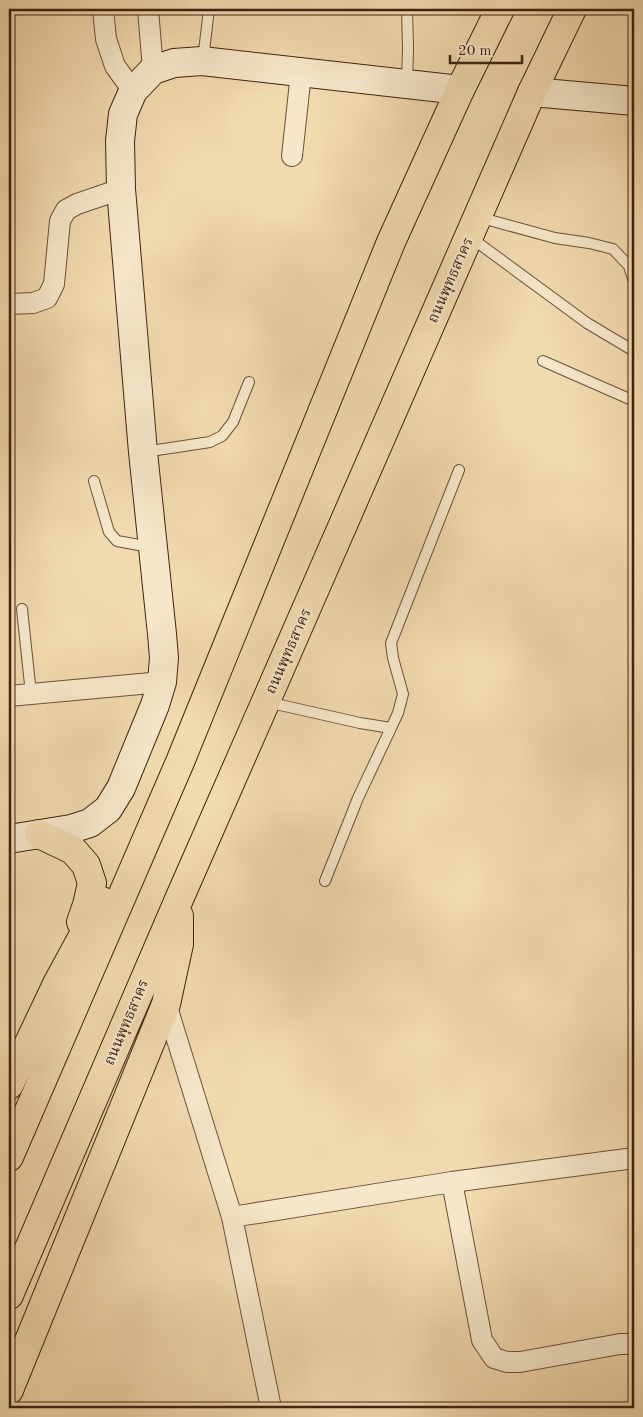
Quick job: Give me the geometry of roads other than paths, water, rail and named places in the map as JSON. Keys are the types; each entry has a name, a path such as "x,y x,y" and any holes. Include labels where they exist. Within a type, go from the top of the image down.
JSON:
{"main road":[{"path":"9,1156 180,762 391,242 460,90 500,9"},
{"name":"ถนนพุทธสาคร","path":"9,1295 180,897 532,92 572,9"},
{"path":"9,1085 57,984 180,762"},
{"path":"39,834 73,850 86,865 92,883 87,905 57,984"},
{"path":"9,1390 166,1004 179,944 180,897"}],"street":[{"path":"103,9 106,39 114,66 133,92"},
{"path":"148,9 153,70"},
{"path":"9,839 71,829 90,823 108,809 121,788 155,705 162,682 164,658 143,452 121,189 120,141 122,114 133,92 153,70 174,63 202,62 460,90"},
{"path":"292,156 301,73"},
{"path":"532,92 634,101"},
{"path":"9,304 33,303 47,298 54,284 60,221 66,210 77,204 121,189"},
{"path":"9,696 162,682"},
{"path":"166,1004 232,1217 272,1408"},
{"path":"232,1217 452,1182 634,1158"},
{"path":"452,1182 482,1340 494,1358 507,1362 520,1362 620,1344 634,1344"}],"lane":[{"path":"202,62 209,9"},
{"path":"407,9 407,85"},
{"path":"474,227 589,242 613,249 629,266 634,282"},
{"path":"474,227 587,323 634,351"},
{"path":"543,361 634,401"},
{"path":"143,452 210,442 222,436 233,422 249,382"},
{"path":"325,881 358,798 398,713 403,694 391,643 460,470"},
{"path":"94,481 109,532 117,541 153,547"},
{"path":"22,609 31,694"},
{"path":"266,701 360,723 391,728"}]}
